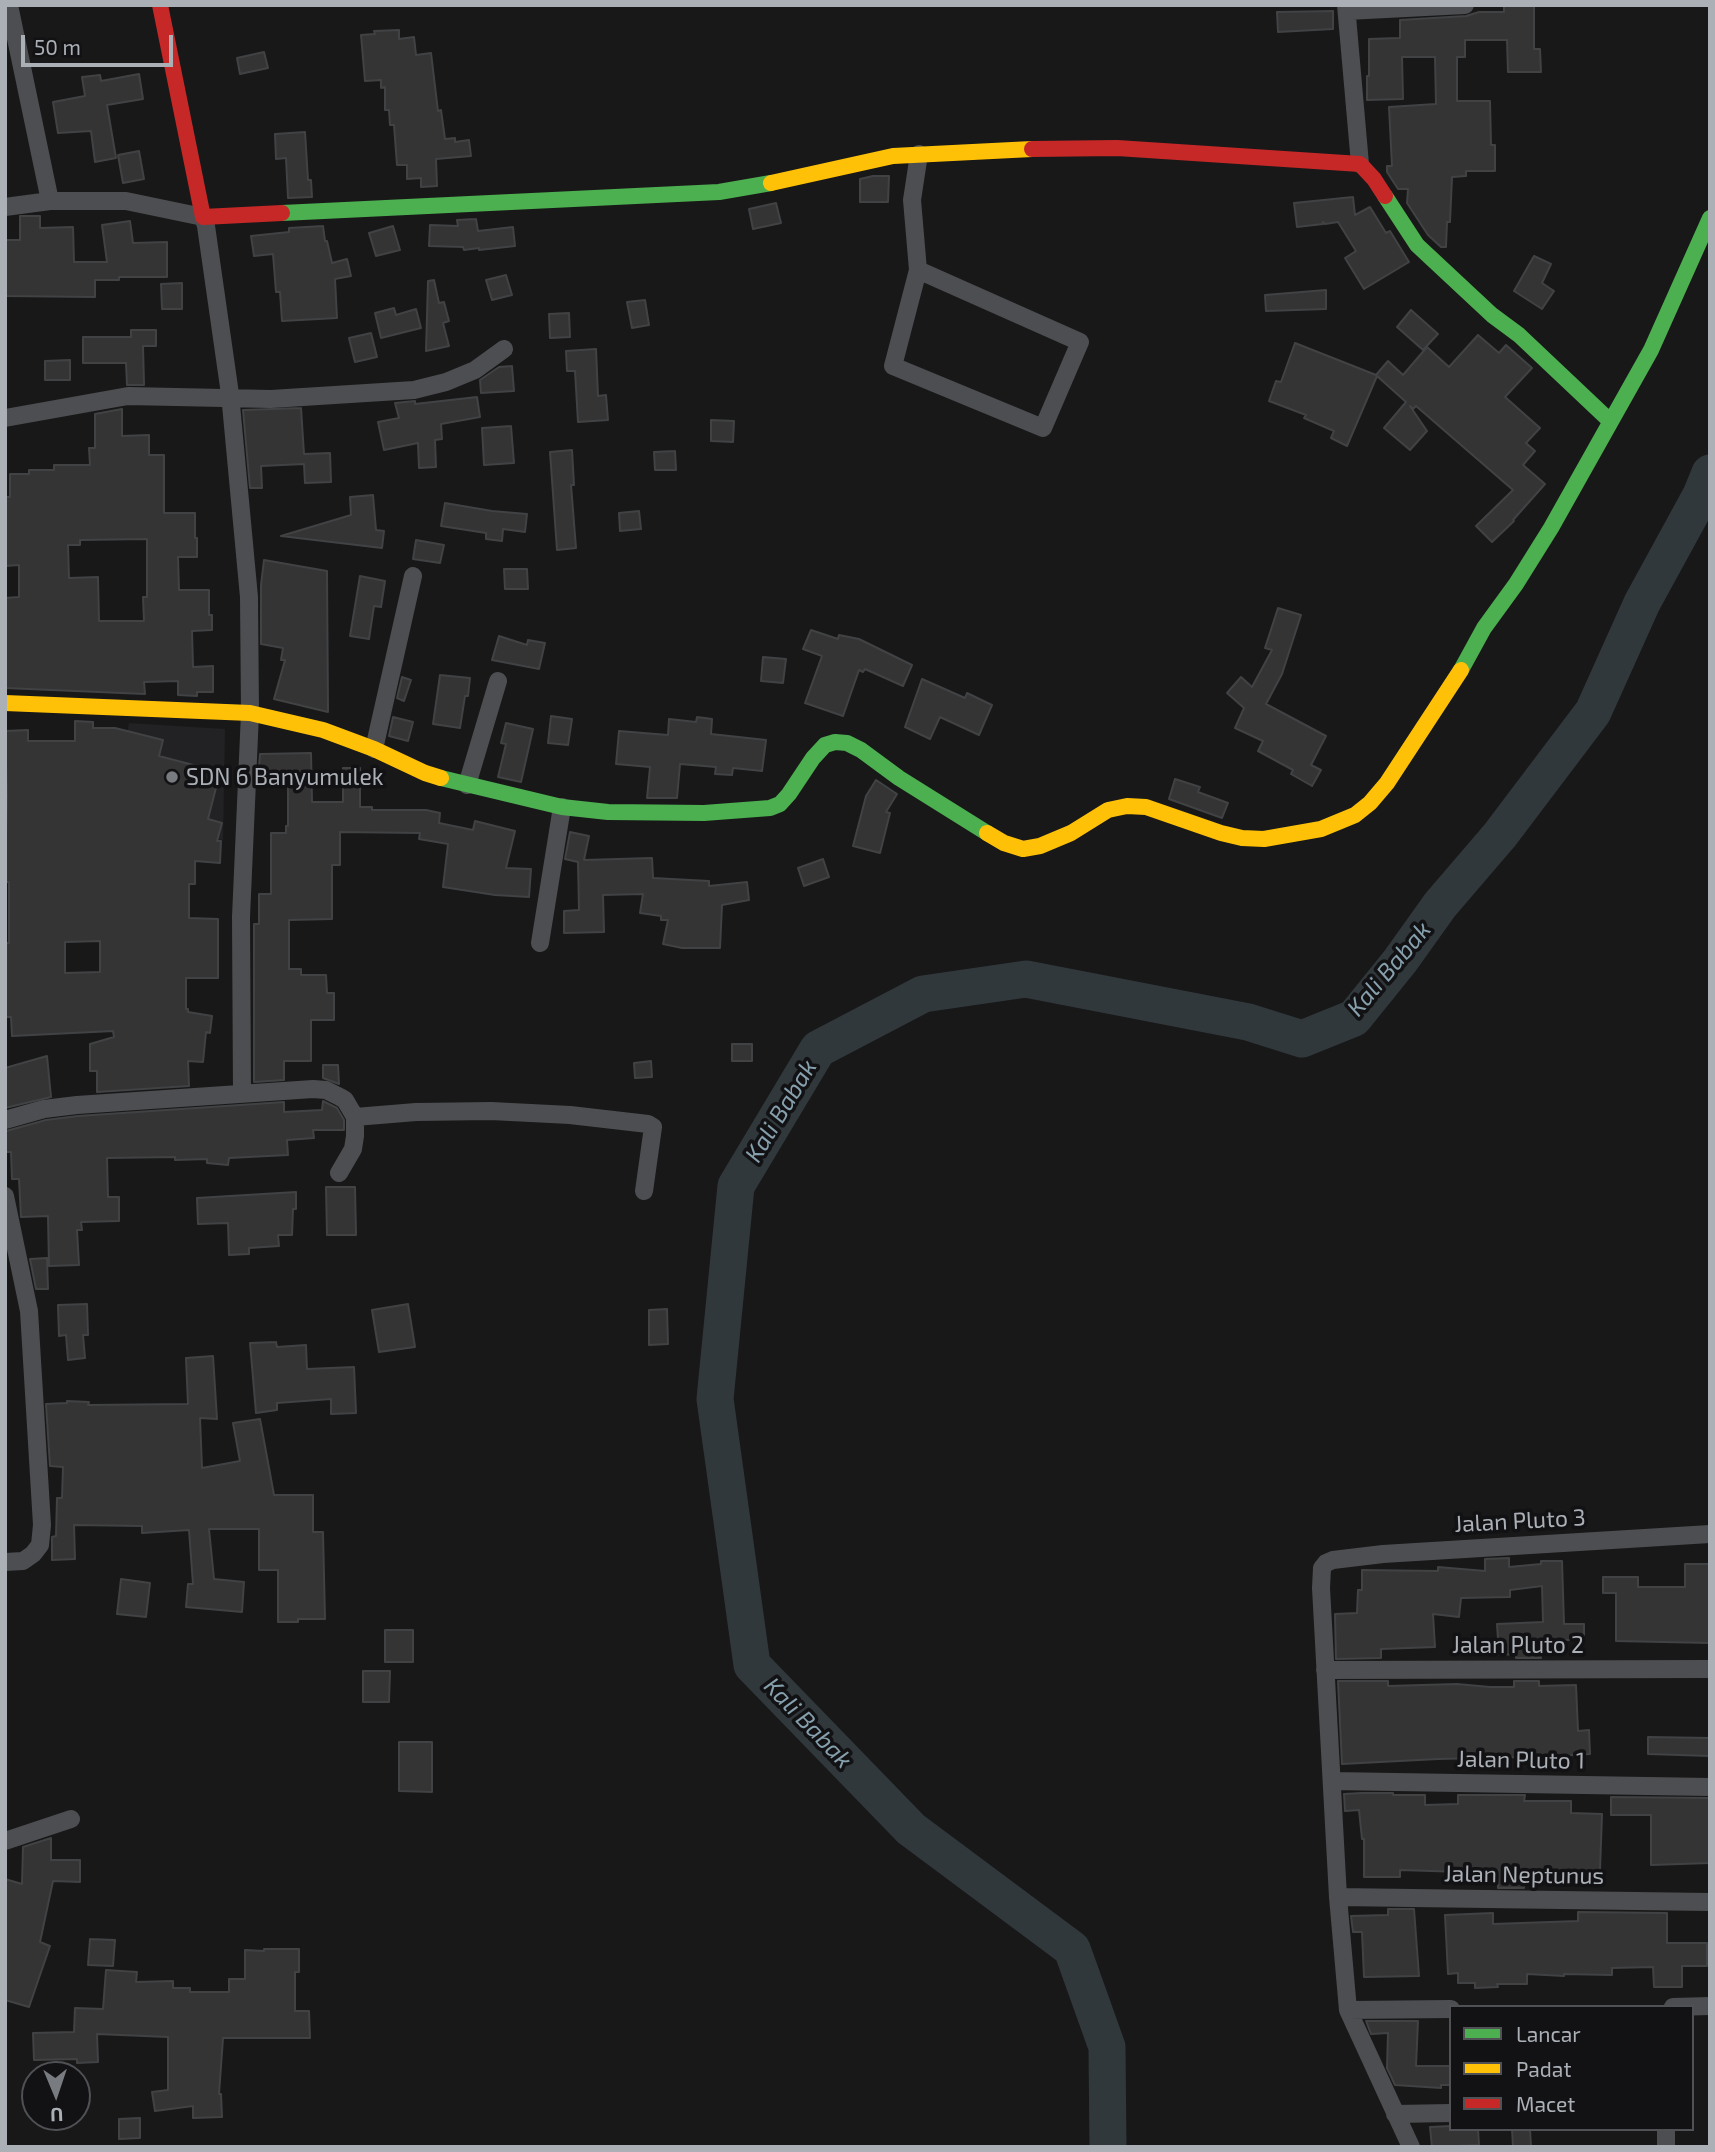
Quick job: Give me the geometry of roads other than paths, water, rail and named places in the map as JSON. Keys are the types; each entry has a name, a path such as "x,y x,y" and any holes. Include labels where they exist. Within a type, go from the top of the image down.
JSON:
{"street":[{"path":"9,5 50,201"},
{"path":"160,5 208,235 230,394 248,597 250,713 241,917 242,1094"},
{"path":"1465,5 1346,8 1360,164 1374,179 1417,245 1492,315 1519,335 1610,421"},
{"path":"5,207 50,201 126,201 203,216 719,192 750,188 893,156 1067,147 1360,164"},
{"path":"918,270 1080,342 1042,428 893,366 918,270 912,200 919,154"},
{"path":"5,704 250,713 323,730 374,749 425,773 467,785 562,807 608,812 704,813 770,808 780,804 789,794 825,745 835,742 847,743 861,750 962,819 1004,843 1023,849 1040,846 1071,833 1108,810 1127,806 1146,807 1242,838 1264,839 1321,829 1355,816 1370,803 1387,783 1463,667 1484,628 1537,550 1651,350 1710,218"},
{"path":"5,418 128,396 354,395 414,390 446,382 475,370 504,349"},
{"path":"374,749 413,576"},
{"path":"467,785 498,681"},
{"path":"540,943 562,807"},
{"path":"5,1120 44,1109 77,1105 326,1090 345,1101 355,1117 353,1149 339,1173"},
{"path":"355,1117 416,1112 491,1111 570,1115 651,1125 654,1130 644,1191"},
{"path":"5,1196 29,1311 41,1525 40,1545 33,1554 23,1561 5,1562"},
{"name":"Jalan Pluto 3","path":"1325,1670 1322,1568 1333,1560 1383,1554 1710,1534"},
{"path":"1325,1670 1338,1897 1348,2010 1411,2147"},
{"name":"Jalan Pluto 2","path":"1325,1670 1710,1670"},
{"name":"Jalan Pluto 1","path":"1332,1781 1710,1787"},
{"path":"5,1841 71,1819"},
{"name":"Jalan Neptunus","path":"1338,1897 1710,1902"},
{"path":"1348,2010 1449,2009"},
{"path":"1395,2114 1449,2113"}],"waterway":[{"name":"Kali Babak","path":"1108,2147 1107,2047 1072,1949 911,1829 752,1665 715,1399 736,1186 818,1049 923,994 1026,979 1248,1022 1302,1039 1354,1018 1440,905 1500,835 1593,712 1642,603 1701,495 1710,473"}],"place":[{"name":"SDN 6 Banyumulek","path":"172,777"}]}
